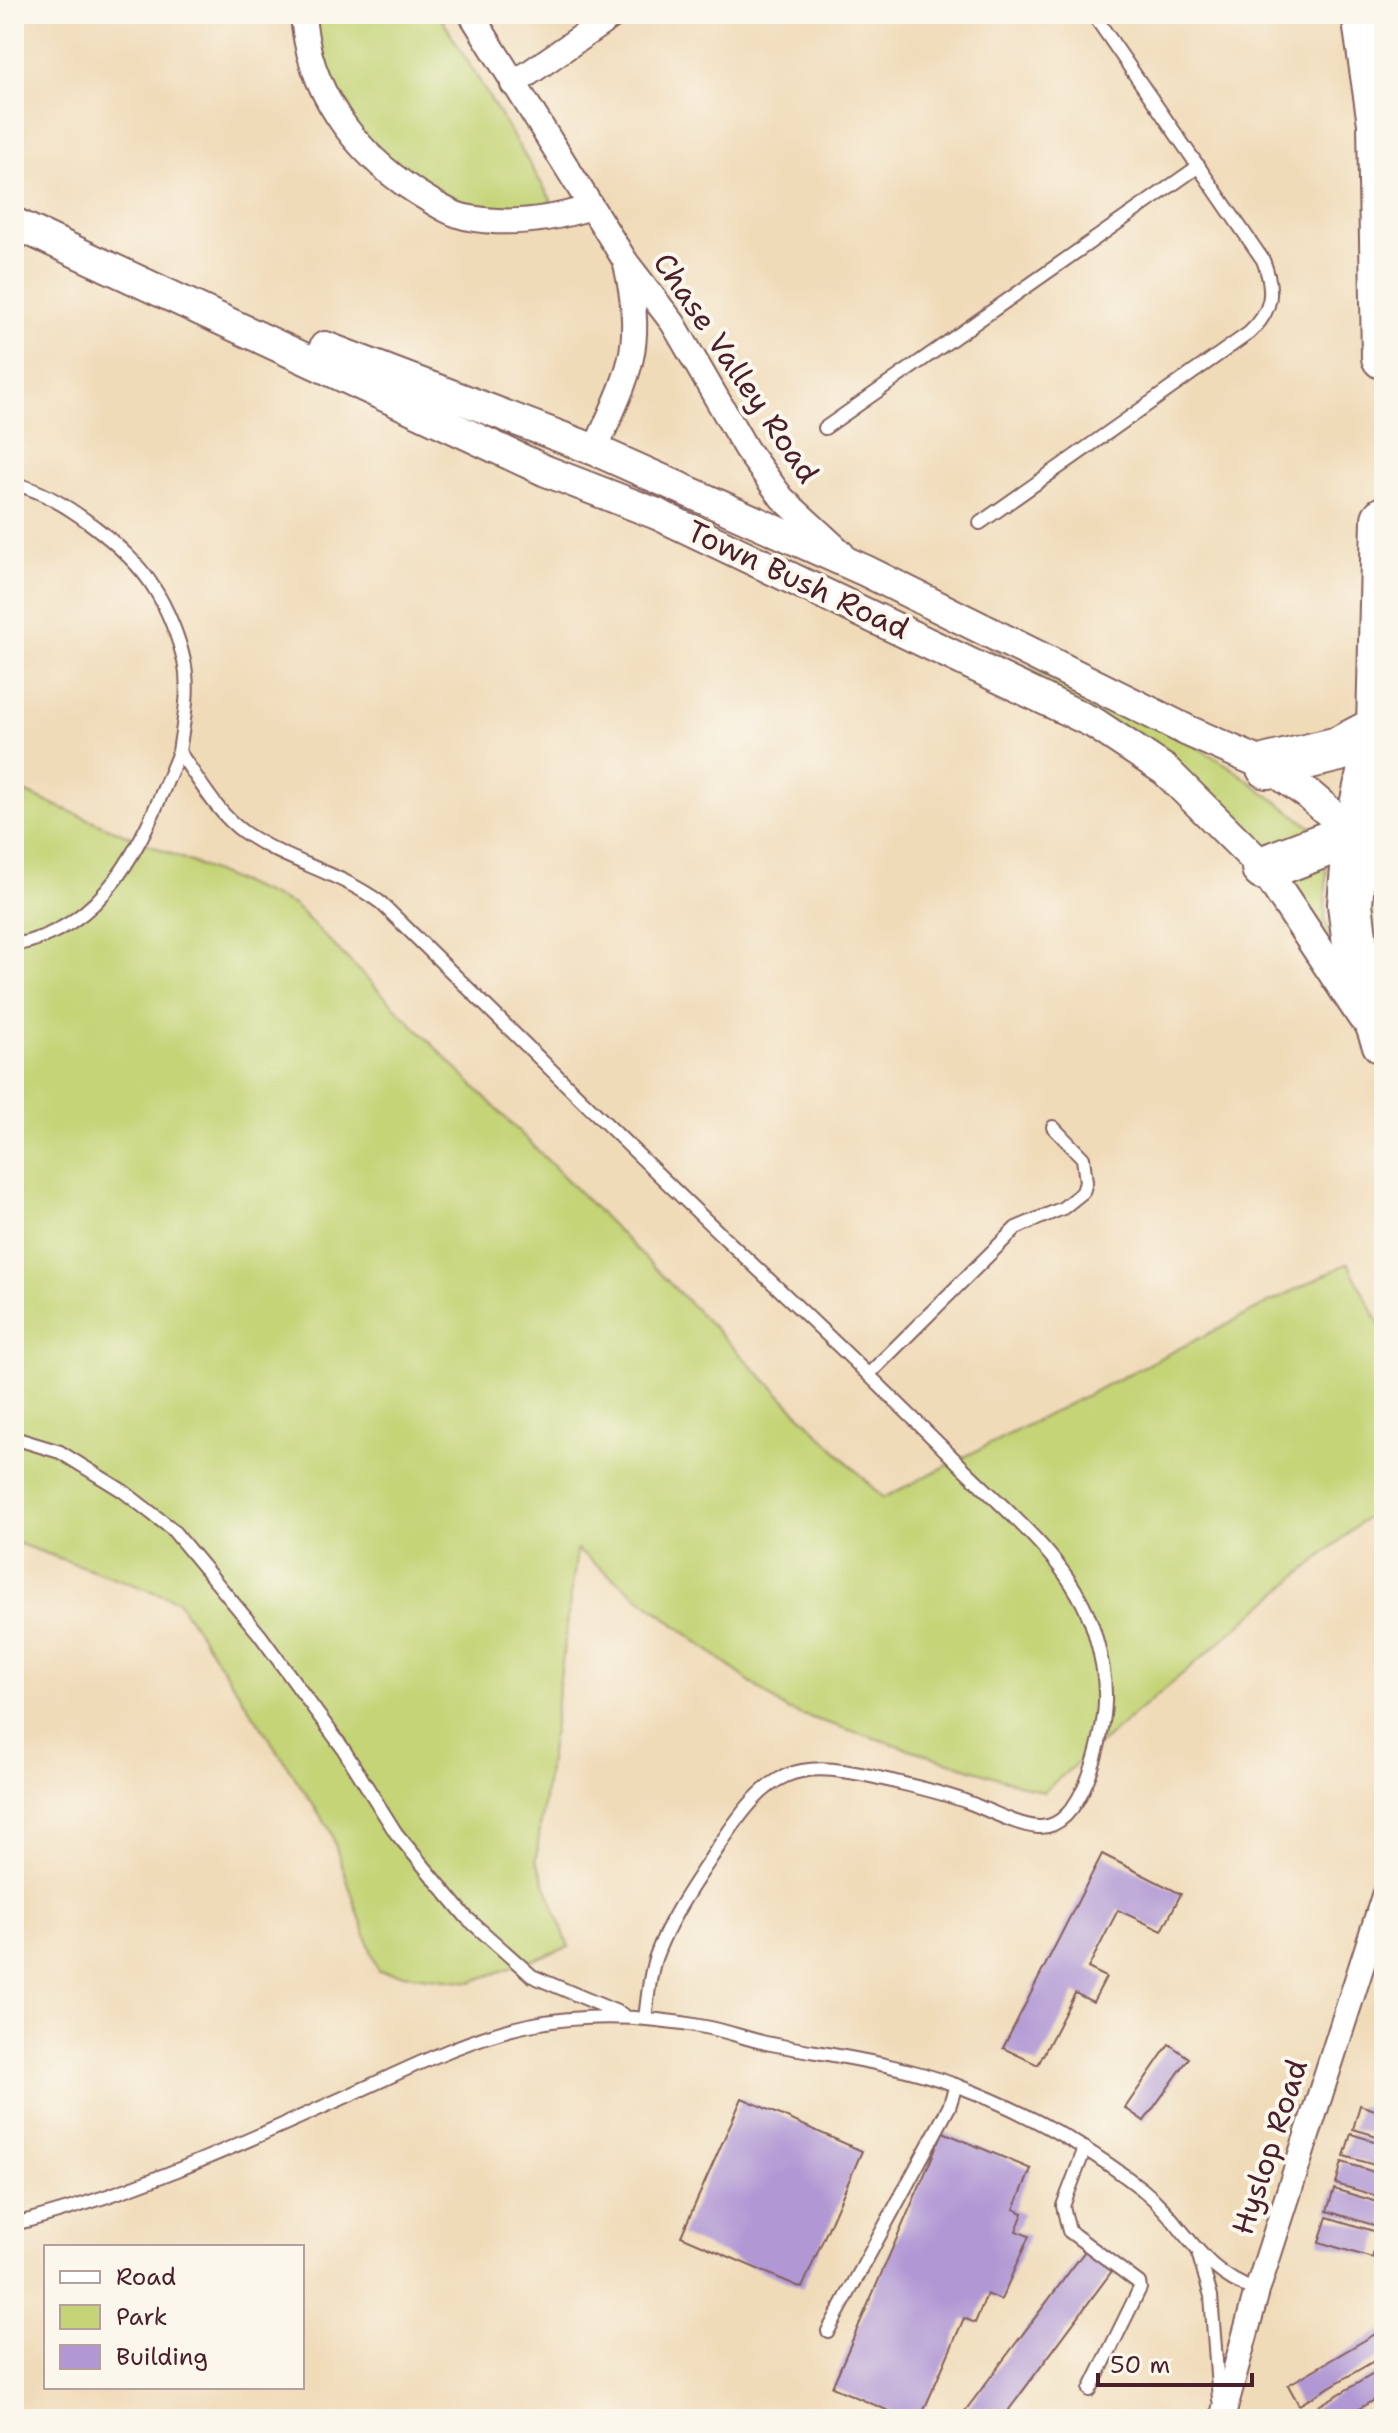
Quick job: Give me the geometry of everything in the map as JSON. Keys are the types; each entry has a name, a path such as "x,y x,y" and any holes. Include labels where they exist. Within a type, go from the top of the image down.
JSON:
{"highway":[{"path":"1364,14 1380,123 1384,357"},
{"path":"1384,519 1375,839 1350,904 1354,946 1384,1044"},
{"path":"1268,766 1339,749 1379,728"},
{"path":"1264,868 1375,839"}],"street":[{"path":"303,14 315,72 332,110 374,161 401,182 463,217 540,219 591,207"},
{"name":"Chase Valley Road","path":"471,14 626,262 673,323 724,414 782,498 804,522 866,571"},
{"path":"513,84 615,14"},
{"name":"Town Bush Road","path":"14,223 546,471 657,514 1094,723 1165,770 1264,868 1384,1044"},
{"name":"Town Bush Road","path":"99,261 595,450 866,571 1188,731 1268,766 1375,839"},
{"name":"Chase Valley Road","path":"595,450 626,378 635,345 637,316 626,262"},
{"path":"546,471 558,469 595,450 611,481 657,514"},
{"name":"Hyslop Road","path":"1220,2419 1257,2291 1384,1896"}],"lane":[{"path":"980,523 1249,333 1265,316 1271,286 1263,260 1093,14"},
{"path":"825,428 1199,166"},
{"path":"14,484 57,501 87,523 119,549 154,587 184,661 187,698 179,752 138,845 90,911 58,931 14,945"},
{"path":"179,752 216,804 242,831 291,859 338,875 381,903 603,1123 869,1374 1036,1540 1071,1582 1095,1633 1104,1675 1105,1703 1098,1746 1079,1801 1067,1816 1048,1827 1031,1826 949,1795 834,1767 813,1768 772,1782 742,1810 666,1934 655,1959 645,2018"},
{"path":"869,1374 1016,1228 1063,1208 1083,1192 1086,1182 1083,1158 1053,1127"},
{"path":"14,1438 60,1452 123,1491 172,1529 260,1635 342,1747 396,1833 467,1918 532,1976 625,2016"},
{"path":"14,2224 132,2186 467,2045 529,2025 625,2016 707,2027 769,2044 850,2055 956,2085 1028,2117 1085,2148 1145,2191 1198,2254 1233,2282 1257,2291"},
{"path":"828,2331 949,2107 956,2085"},
{"path":"1085,2148 1063,2206 1069,2231 1139,2283 1140,2288 1090,2390"},
{"path":"1198,2254 1211,2296 1220,2419"}],"green space":[{"path":"307,14 439,14 552,201 522,211 468,204 423,185 382,155 341,114"},
{"path":"988,648 1179,737 1229,766 1323,836 1268,857 1061,695"},
{"path":"14,788 294,905 883,1498 1348,1263 1384,1333 1384,1503 1043,1792 787,1710 577,1550 536,1859 569,1947 471,1982 378,1971 330,1830 177,1600 14,1542"},
{"path":"1327,860 1325,919 1343,980 1279,881"},
{"path":"1354,867 1384,897 1384,1028"}],"building":[{"path":"1102,1854 1181,1894 1162,1931 1118,1910 1088,1968 1106,1977 1093,2002 1075,1993 1038,2065 1003,2048"},
{"path":"1169,2044 1189,2058 1144,2121 1125,2108"},
{"path":"742,2098 862,2151 802,2288 681,2236"},
{"path":"1360,2105 1384,2113 1384,2138 1353,2129"},
{"path":"943,2132 1031,2169 1014,2209 1023,2213 1016,2231 1029,2236 1001,2300 987,2294 975,2323 964,2318 920,2419 908,2419 832,2387"},
{"path":"1351,2134 1384,2144 1384,2168 1344,2156"},
{"path":"1342,2162 1384,2175 1384,2198 1336,2184"},
{"path":"1334,2189 1384,2204 1383,2228 1327,2211"},
{"path":"1327,2217 1380,2233 1372,2258 1319,2242"},
{"path":"1085,2251 1112,2271 1002,2419 959,2419"},
{"path":"1384,2329 1384,2355 1299,2405 1288,2385"},
{"path":"1384,2368 1384,2394 1341,2419 1296,2419"},
{"path":"1384,2407 1384,2419 1363,2419"}]}
